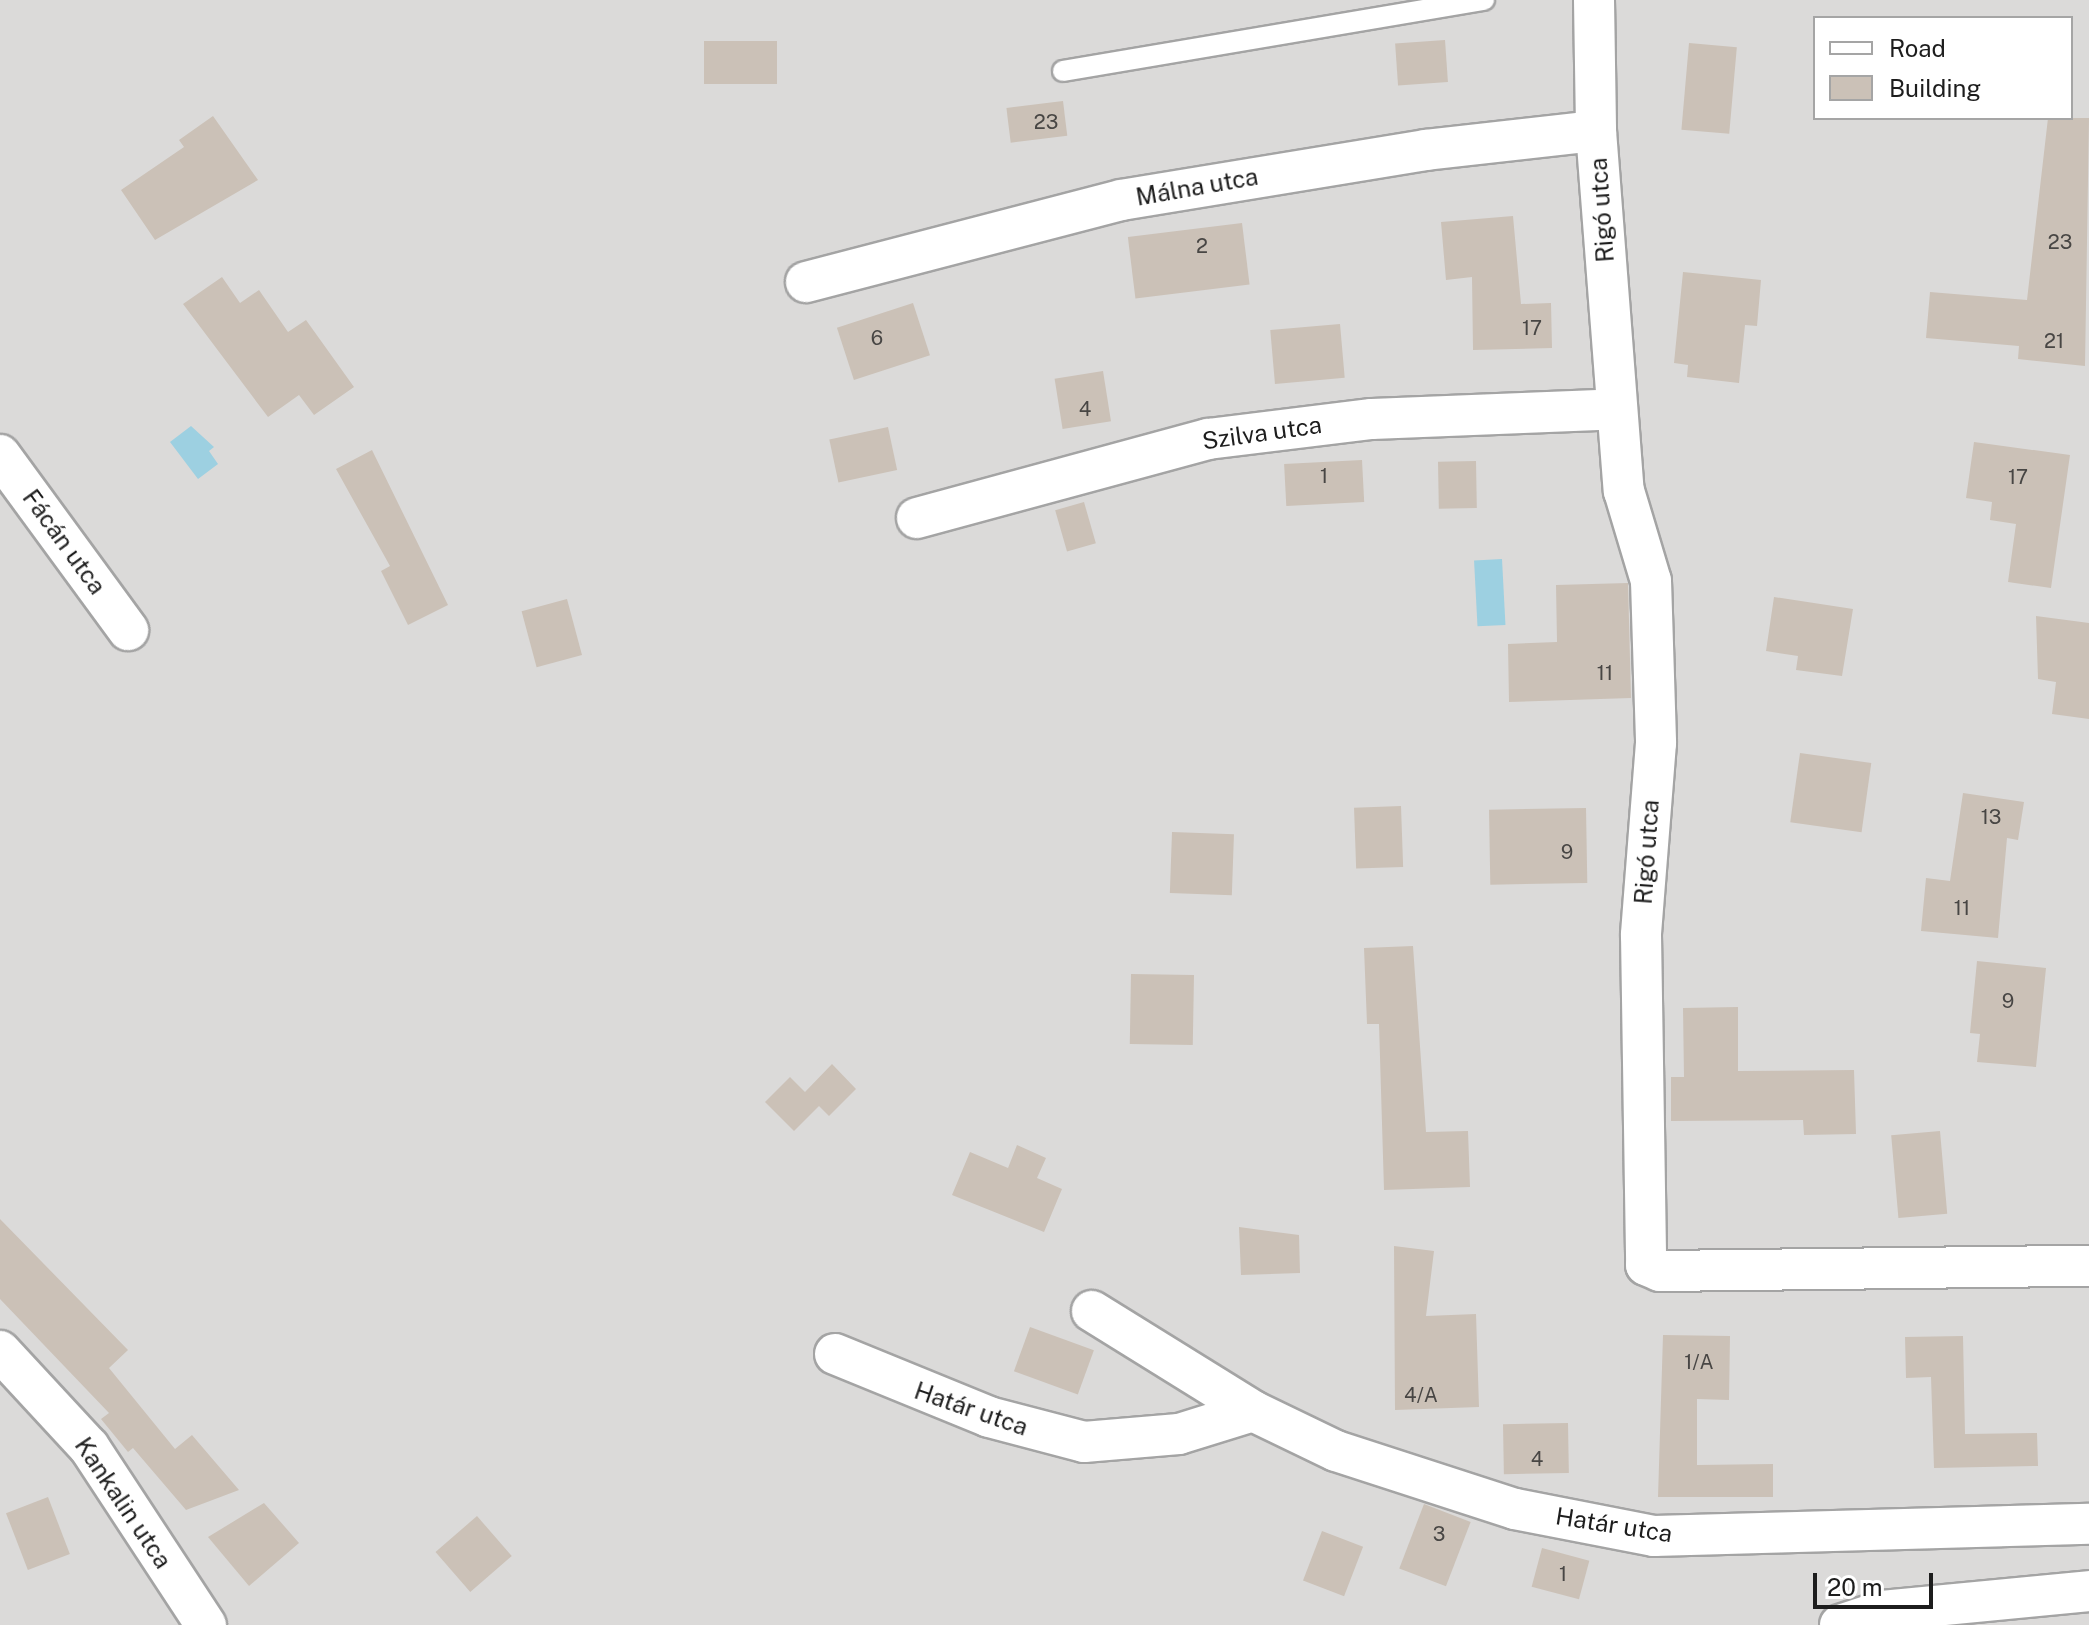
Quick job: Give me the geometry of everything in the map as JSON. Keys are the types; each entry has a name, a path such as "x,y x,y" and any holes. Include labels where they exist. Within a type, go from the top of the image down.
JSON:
{"street":[{"name":"Rigó utca","path":"1594,0 1596,131 1624,491 1651,581 1656,743 1641,950 1646,1265 1660,1271 2089,1266"},
{"name":"Málna utca","path":"806,282 1121,200 1411,152 1596,131"},
{"name":"Szilva utca","path":"917,518 1208,439 1386,418 1617,409"},
{"name":"Fácán utca","path":"0,455 128,630"},
{"name":"Határ utca","path":"1092,1311 1253,1411 1425,1483 1654,1536 2089,1524"},
{"name":"Kankalin utca","path":"0,1351 89,1447 206,1625"},
{"name":"Határ utca","path":"835,1354 989,1417 1084,1442 1179,1434 1253,1411"},
{"path":"1840,1625 1882,1611 2089,1591"}],"lane":[{"path":"1063,71 1484,0"}],"shaded area":[{"path":"0,0 2089,0 2089,1625 0,1625"}],"water":[{"path":"191,426 214,447 209,451 218,464 198,479 170,442"},
{"path":"1502,559 1505,625 1477,626 1474,560"}],"building":[{"path":"1445,40 1448,82 1398,85 1395,43"},
{"path":"704,41 777,41 777,84 704,84"},
{"path":"1689,43 1737,47 1729,134 1681,130"},
{"path":"1063,101 1067,136 1011,143 1006,108"},
{"path":"213,116 258,180 155,240 121,190 184,147 179,140"},
{"path":"2089,118 2085,366 2018,359 2019,346 1926,338 1930,292 2027,300 2048,120"},
{"path":"1513,216 1521,304 1551,303 1552,348 1473,350 1472,277 1446,280 1441,222"},
{"path":"1242,223 1250,285 1135,299 1128,237"},
{"path":"1683,272 1761,280 1757,326 1745,325 1739,383 1687,377 1688,365 1674,363"},
{"path":"222,277 240,303 259,290 288,332 306,320 354,387 314,415 299,395 268,417 183,304"},
{"path":"913,303 930,355 854,380 837,328"},
{"path":"1340,324 1345,378 1275,384 1270,330"},
{"path":"1103,371 1111,421 1063,429 1055,379"},
{"path":"888,427 897,470 838,483 829,439"},
{"path":"1974,442 2070,455 2051,588 2008,582 2016,524 1990,520 1992,502 1966,498"},
{"path":"372,450 448,605 408,625 381,571 390,566 336,469"},
{"path":"1362,460 1364,502 1286,506 1284,464"},
{"path":"1476,461 1477,508 1439,509 1438,462"},
{"path":"1084,502 1096,543 1067,552 1055,510"},
{"path":"1628,583 1631,698 1509,702 1508,644 1557,642 1556,585"},
{"path":"1774,597 1853,609 1842,676 1796,670 1798,656 1766,651"},
{"path":"567,599 582,655 537,667 522,611"},
{"path":"2036,616 2089,623 2089,719 2052,714 2056,682 2038,679"},
{"path":"1800,753 1871,763 1862,832 1790,822"},
{"path":"1963,793 2024,802 2018,840 2007,838 1998,938 1921,931 1926,878 1950,881"},
{"path":"1401,806 1403,867 1356,869 1354,808"},
{"path":"1586,808 1587,883 1490,885 1489,810"},
{"path":"1172,832 1234,834 1232,895 1170,893"},
{"path":"1413,946 1426,1132 1468,1131 1470,1187 1384,1190 1379,1024 1367,1024 1364,948"},
{"path":"1977,961 2046,968 2036,1067 1977,1062 1980,1034 1970,1033"},
{"path":"1131,974 1194,975 1193,1045 1130,1044"},
{"path":"1738,1007 1738,1071 1854,1070 1856,1134 1804,1135 1803,1120 1671,1121 1671,1077 1684,1077 1683,1008"},
{"path":"832,1064 856,1089 829,1116 819,1106 794,1131 765,1102 790,1077 805,1092"},
{"path":"1940,1131 1947,1214 1898,1218 1891,1135"},
{"path":"1017,1145 1046,1158 1037,1178 1062,1189 1044,1232 952,1195 970,1152 1008,1168"},
{"path":"0,1219 128,1350 109,1368 175,1449 192,1435 239,1490 186,1510 133,1448 128,1452 101,1419 109,1413 0,1299"},
{"path":"1239,1227 1299,1235 1300,1273 1241,1275"},
{"path":"1394,1246 1434,1251 1426,1316 1476,1314 1479,1407 1395,1410"},
{"path":"1030,1327 1094,1350 1078,1394 1014,1371"},
{"path":"1663,1335 1730,1336 1729,1400 1697,1399 1697,1465 1773,1464 1773,1497 1658,1497"},
{"path":"1963,1336 1965,1434 2037,1433 2038,1466 1934,1468 1931,1377 1906,1378 1905,1337"},
{"path":"1568,1423 1569,1473 1504,1474 1503,1424"},
{"path":"48,1497 70,1554 28,1570 6,1513"},
{"path":"264,1503 299,1543 249,1586 208,1537"},
{"path":"1424,1504 1471,1522 1446,1586 1399,1568"},
{"path":"477,1516 512,1556 470,1592 435,1552"},
{"path":"1322,1531 1363,1547 1344,1596 1303,1580"},
{"path":"1542,1548 1589,1561 1579,1599 1532,1587"}]}
